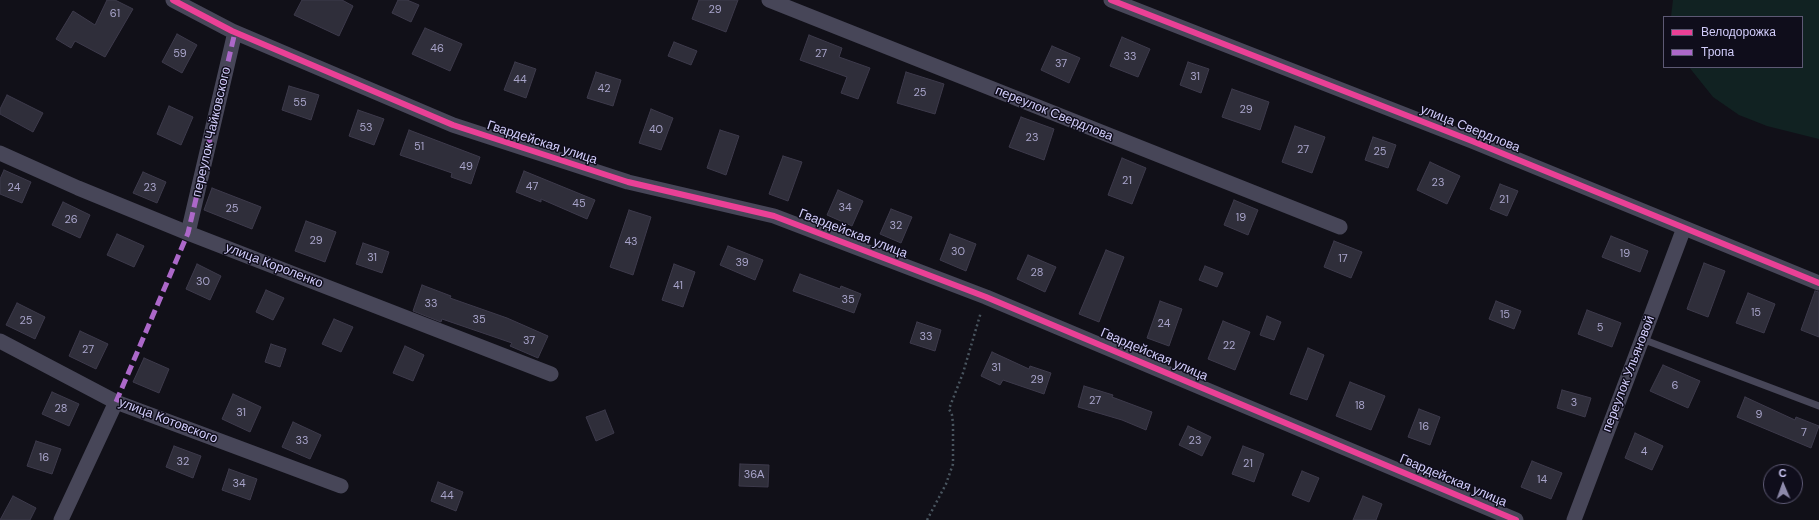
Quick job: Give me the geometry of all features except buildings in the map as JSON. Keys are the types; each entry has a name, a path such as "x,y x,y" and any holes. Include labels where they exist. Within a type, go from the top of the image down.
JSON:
{"street":[{"name":"Гвардейская улица","path":"172,0 235,32 452,125 628,182 774,216 986,297 1516,520"},
{"name":"переулок Свердлова","path":"769,0 1340,227"},
{"name":"улица Свердлова","path":"1111,0 1472,141 1819,283"},
{"name":"переулок Чайковского","path":"188,233 235,32"},
{"name":"улица Короленко","path":"0,153 78,188 188,233 550,374"},
{"name":"переулок Ульяновой","path":"1574,520 1684,228"},
{"name":"улица Котовского","path":"0,341 116,402 341,486"},
{"path":"61,520 116,402"}],"lane":[{"path":"1642,339 1819,406"}],"path":[{"path":"927,520 946,484 953,464 953,424 952,415 949,409 963,373 975,329 986,297"}],"shaded area":[{"path":"1673,0 1819,0 1819,139 1767,126 1739,115 1713,97 1690,68 1803,68 1803,16 1671,16"}],"marked path":[{"path":"116,402 188,233 235,32"}],"cycle path":[{"path":"173,0 232,31 453,125 628,182 774,216 986,297 1516,520"},
{"path":"1111,0 1472,141 1819,283"}]}
